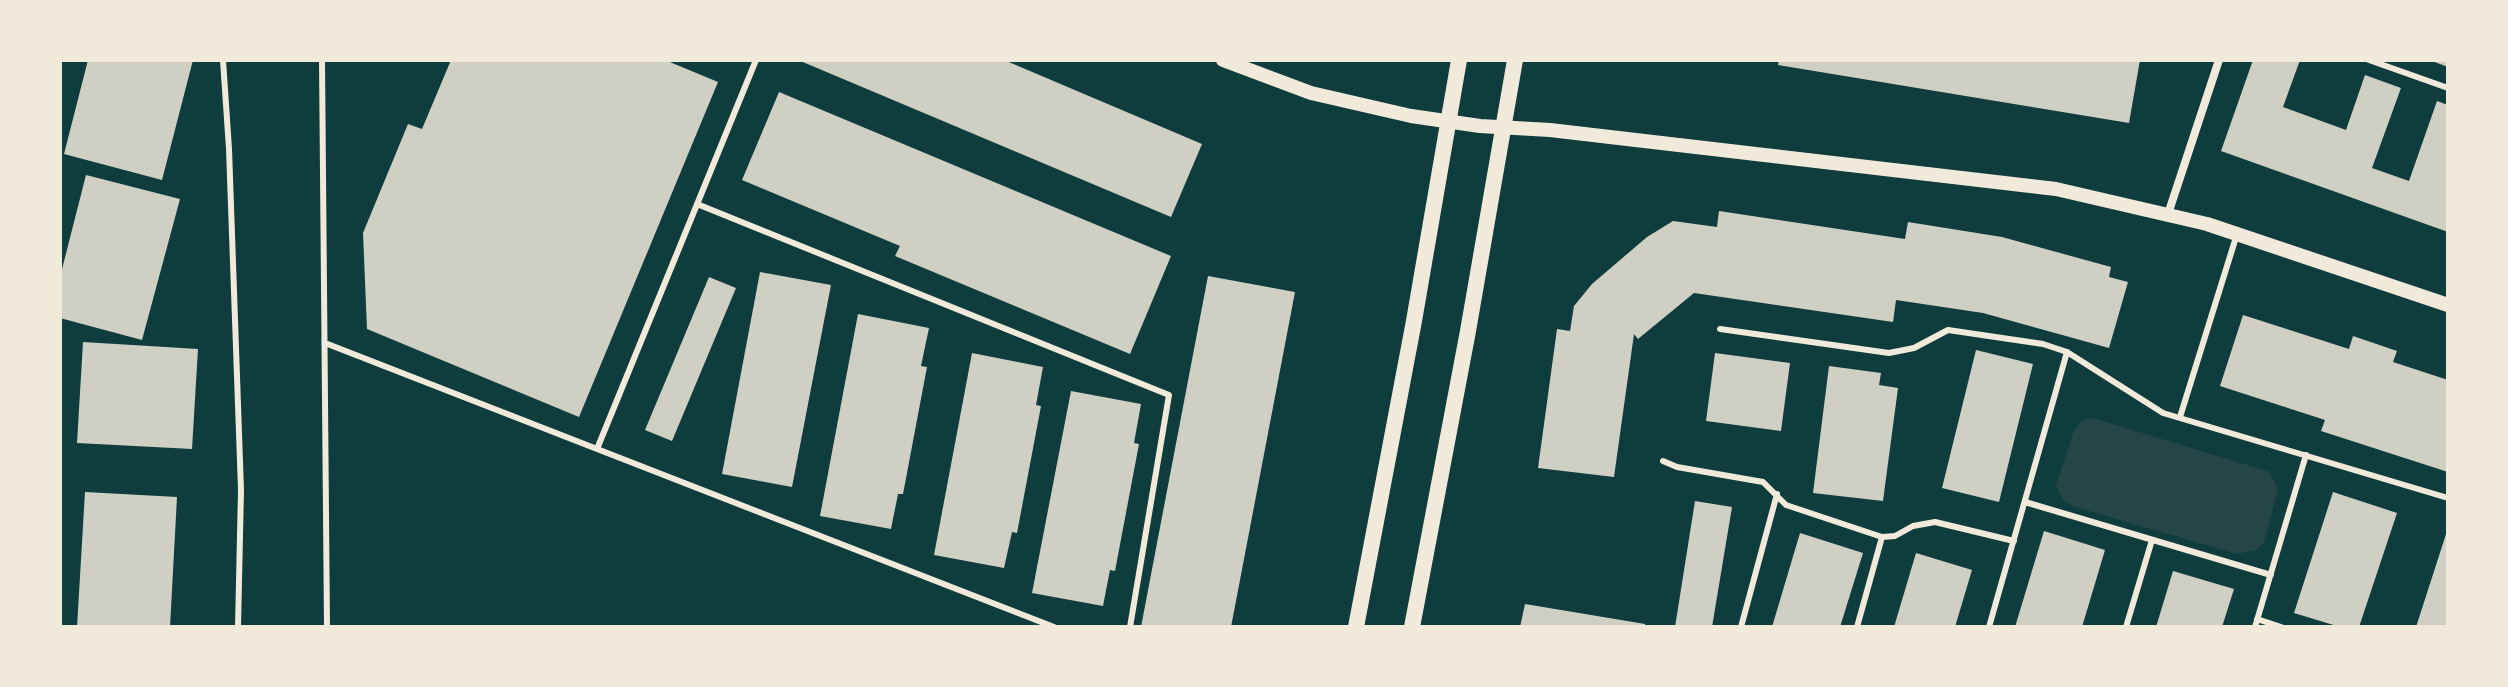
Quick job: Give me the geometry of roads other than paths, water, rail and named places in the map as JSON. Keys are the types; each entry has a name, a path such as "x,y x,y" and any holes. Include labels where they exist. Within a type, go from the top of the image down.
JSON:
{"main road":[{"path":"1356,627 1459,60"},
{"path":"1412,627 1515,60"}],"street":[{"path":"1223,60 1311,93 1411,116 2056,189 2168,214 2237,234 2448,305"},
{"path":"2168,214 2219,60"}],"lane":[{"path":"223,60 241,490 238,627"},
{"path":"322,60 327,627"},
{"path":"597,449 756,60"},
{"path":"2369,60 2448,88"},
{"path":"697,204 1169,395 1130,627"},
{"path":"2180,417 2237,234"},
{"path":"1720,329 1889,353 1914,348 1948,330 2043,344 2067,352 2163,413 2448,498"},
{"path":"325,343 1054,627"},
{"path":"1989,627 2067,352"},
{"path":"2281,627 2256,623 2306,455"},
{"path":"1663,461 1677,467 1763,482 1786,505 1882,537 1895,536 1913,526 1935,522 2014,541"},
{"path":"1741,627 1777,494"},
{"path":"2025,502 2271,575"},
{"path":"1857,627 1882,537"},
{"path":"2126,627 2152,540"}]}
